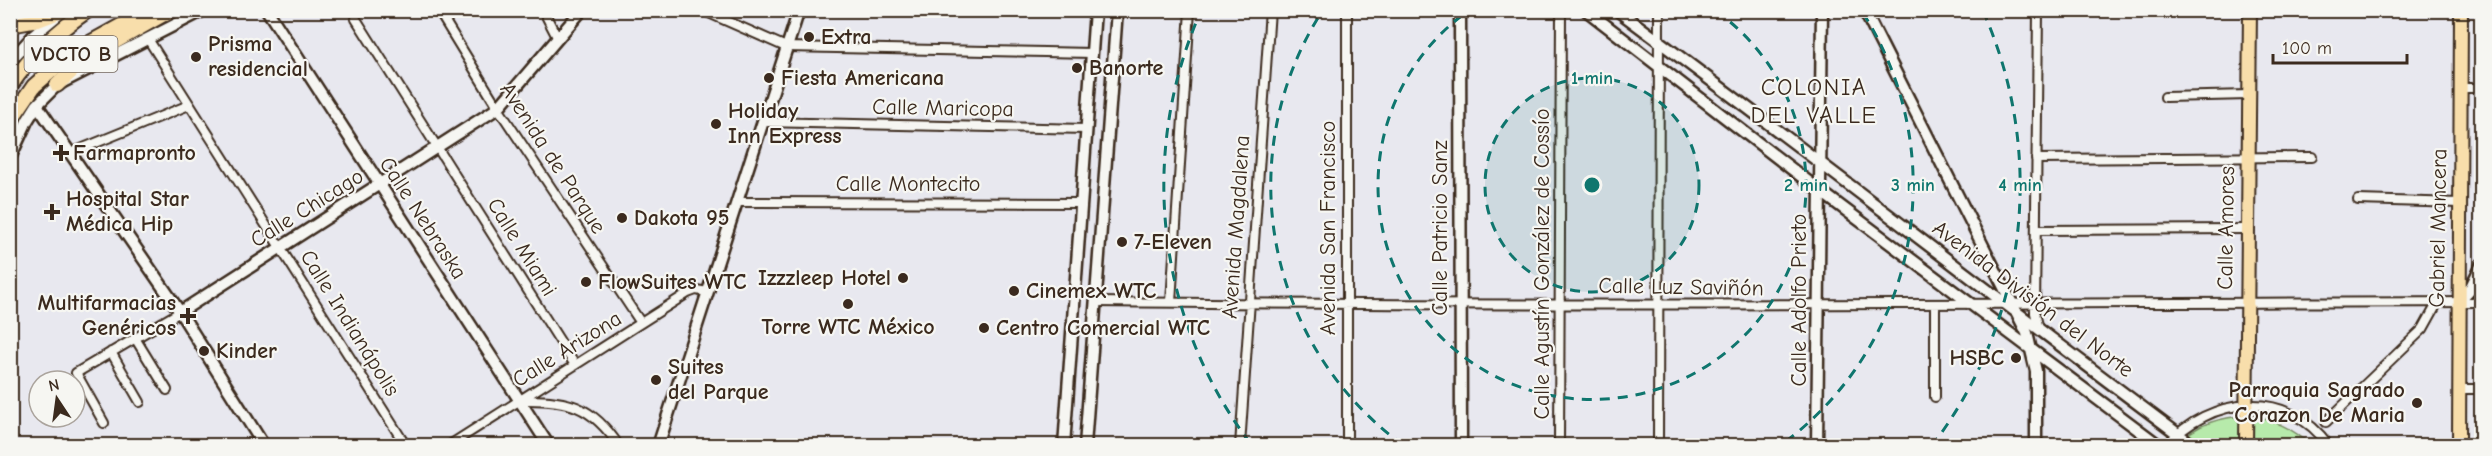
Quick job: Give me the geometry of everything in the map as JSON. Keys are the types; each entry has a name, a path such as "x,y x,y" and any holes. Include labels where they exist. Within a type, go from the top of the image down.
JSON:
{"highway":[{"name":"VDCTO B","path":"10,86 27,62 56,32 88,10"},
{"name":"VDCTO B","path":"10,121 34,86 72,53 150,10"},
{"path":"57,85 86,58 171,10"},
{"path":"10,24 62,12"}],"main road":[{"name":"Calle Amores","path":"2246,446 2250,10"},
{"name":"Gabriel Mancera","path":"2458,446 2461,10"}],"street":[{"path":"10,24 31,10"},
{"path":"10,158 16,140 37,105 57,85 204,10"},
{"name":"Calle Nebraska","path":"267,10 378,186 549,446"},
{"name":"Avenida de Parque","path":"438,10 498,108 641,323"},
{"path":"543,10 558,39"},
{"name":"Calle Chicago","path":"180,312 498,108 582,10"},
{"path":"702,10 786,47 1092,53"},
{"path":"658,446 799,10"},
{"path":"1064,446 1095,10"},
{"path":"1085,446 1117,10"},
{"path":"1171,302 1190,10"},
{"name":"Avenida Magdalena","path":"1240,446 1270,10"},
{"name":"Avenida San Francisco","path":"1347,10 1347,446"},
{"name":"Calle Patricio Sanz","path":"1460,10 1461,446"},
{"name":"Calle Agustín González de Cossío","path":"1559,446 1562,10"},
{"name":"Avenida División del Norte","path":"1586,10 1819,190 1973,303 2160,446"},
{"name":"Avenida División del Norte","path":"1617,10 2008,302 2019,315 2039,331 2194,446"},
{"path":"1658,446 1659,10"},
{"name":"Calle Adolfo Prieto","path":"1817,446 1822,10"},
{"path":"1864,10 2008,302"},
{"path":"2038,10 2035,302 2039,331"},
{"path":"10,61 34,35 62,12"},
{"name":"Calle Miami","path":"356,19 575,365"},
{"name":"Calle Indianápolis","path":"148,39 282,247 406,446"},
{"path":"2462,88 2481,88"},
{"path":"2165,97 2249,96"},
{"path":"37,105 180,312 264,446"},
{"path":"71,153 189,105"},
{"name":"Calle Maricopa","path":"763,122 1086,129"},
{"path":"2036,159 2312,157"},
{"path":"2358,200 2460,203"},
{"name":"Calle Montecito","path":"736,202 1081,203"},
{"path":"2036,230 2247,229"},
{"path":"2470,289 2481,264"},
{"path":"2458,302 2470,289 2481,282"},
{"name":"Calle Arizona","path":"448,446 688,293 696,290 708,292"},
{"name":"Calle Luz Saviñón","path":"1096,302 1818,306 2008,302 2481,302"},
{"path":"2035,302 2030,310 2019,315 2032,350 2036,371 2036,446"},
{"path":"2326,422 2423,329 2438,302"},
{"path":"1935,305 1935,397"},
{"path":"104,423 76,373 180,312"},
{"path":"135,338 166,390"},
{"path":"111,352 140,402"},
{"path":"2458,389 2481,389"},
{"path":"520,400 549,399 577,406 601,422 619,446"},
{"path":"2166,446 2177,433 2209,412 2245,404 2267,406 2289,413 2309,425 2329,446"}],"green space":[{"path":"2251,415 2283,426 2310,445 2177,446 2192,431 2201,426 2221,419"}],"place":[{"name":"Extra","path":"809,37"},
{"name":"Prisma residencial","path":"196,57"},
{"name":"Banorte","path":"1077,68"},
{"name":"Fiesta Americana","path":"769,78"},
{"name":"Holiday Inn Express","path":"716,124"},
{"name":"Farmapronto","path":"61,153"},
{"name":"Hospital Star Médica Hip","path":"52,212"},
{"name":"Dakota 95","path":"622,218"},
{"name":"7-Eleven","path":"1122,242"},
{"name":"Izzzleep Hotel","path":"903,278"},
{"name":"FlowSuites WTC","path":"586,282"},
{"name":"Cinemex WTC","path":"1014,291"},
{"name":"Torre WTC México","path":"848,304"},
{"name":"Multifarmacias Genéricos","path":"188,316"},
{"name":"Centro Comercial WTC","path":"984,328"},
{"name":"Kinder","path":"204,351"},
{"name":"HSBC","path":"2016,358"},
{"name":"Suites del Parque","path":"656,380"},
{"name":"Parroquia Sagrado Corazon De Maria","path":"2417,403"}],"district":[{"name":"COLONIA DEL VALLE","path":"1814,101"}]}
